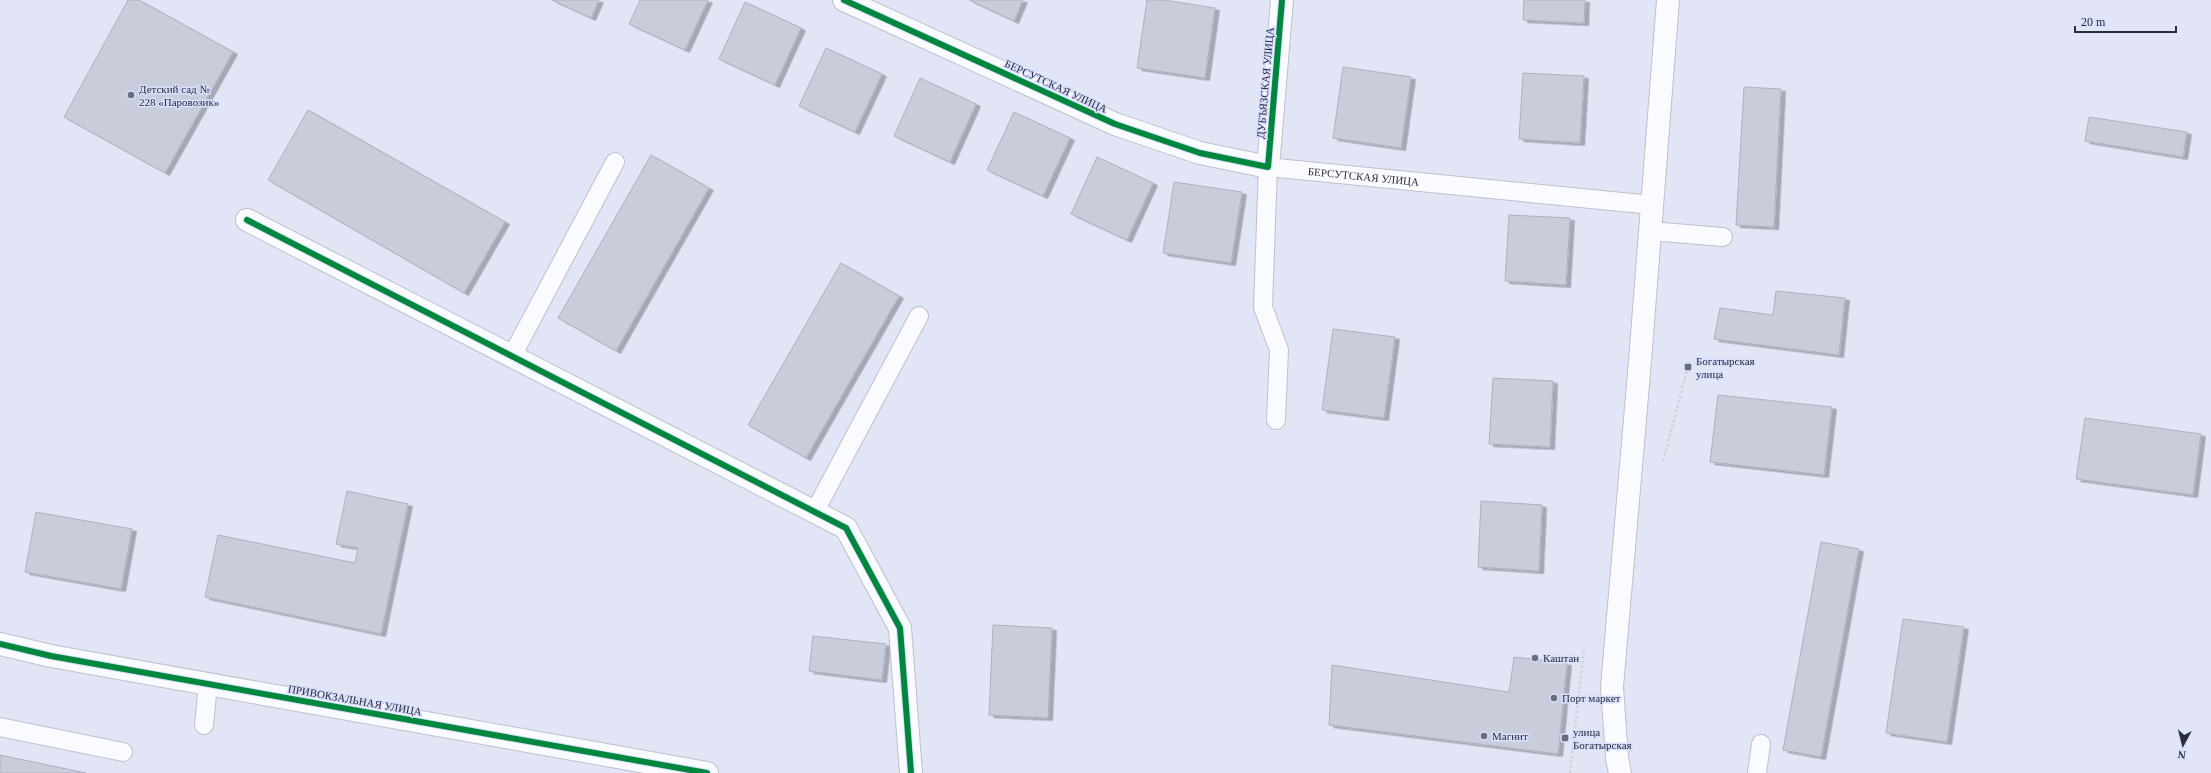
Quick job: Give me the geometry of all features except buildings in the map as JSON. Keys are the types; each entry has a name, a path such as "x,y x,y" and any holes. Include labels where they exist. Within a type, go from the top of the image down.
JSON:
{"street":[{"name":"БЕРСУТСКАЯ УЛИЦА","path":"844,0 1116,124 1200,153 1268,167"},
{"name":"ДУБЪЯЗСКАЯ УЛИЦА","path":"1268,167 1282,0"},
{"path":"1620,773 1617,758 1612,687 1668,0"},
{"path":"248,220 846,528 900,628 911,773"},
{"name":"ПРИВОКЗАЛЬНАЯ УЛИЦА","path":"0,644 51,656 707,773"}],"lane":[{"path":"512,356 615,162"},
{"name":"БЕРСУТСКАЯ УЛИЦА","path":"1268,167 1652,205"},
{"path":"1268,167 1262,307 1280,350 1276,420"},
{"path":"1650,231 1724,237"},
{"path":"815,512 919,316"},
{"path":"204,725 208,684"},
{"path":"0,727 123,752"},
{"path":"1757,773 1761,744"}],"path":[{"path":"1663,461 1688,367"}],"cycle path":[{"path":"844,0 1115,124 1200,153 1268,167 1282,0"},
{"path":"247,220 846,528 900,628 911,773"},
{"path":"0,644 51,656 707,773"}],"place":[{"name":"Детский сад № 228 «Паровозик»","path":"131,95"},
{"name":"Богатырская улица","path":"1688,367"},
{"name":"Каштан","path":"1535,658"},
{"name":"Порт маркет","path":"1554,698"},
{"name":"Магнит","path":"1484,736"},
{"name":"улица Богатырская","path":"1565,738"}]}
